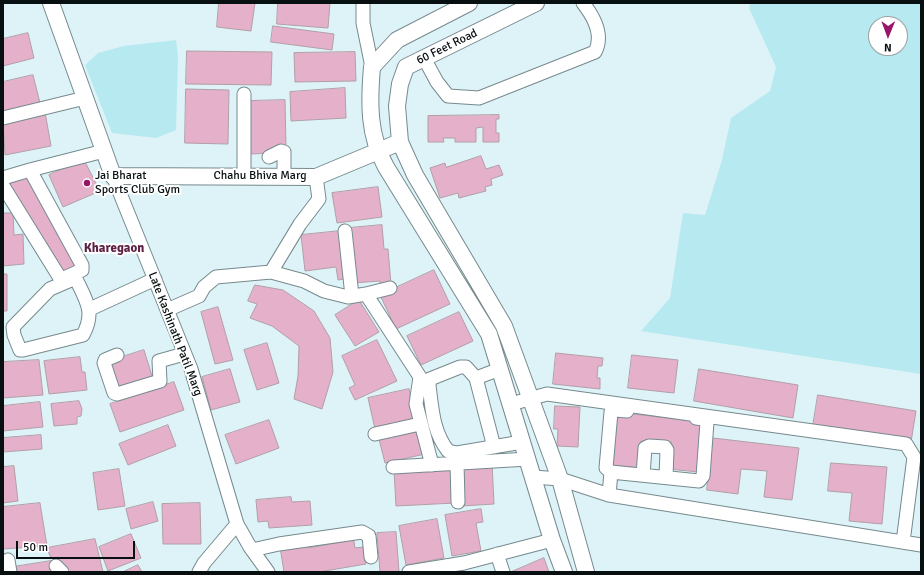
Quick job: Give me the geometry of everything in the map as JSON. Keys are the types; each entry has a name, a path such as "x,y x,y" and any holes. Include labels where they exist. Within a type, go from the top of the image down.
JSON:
{"street":[{"name":"Late Kashinath Patil Marg","path":"50,3 113,176 191,369 238,524 252,550 268,572"},
{"path":"363,3 363,23 372,67 369,103 372,135 378,152 489,334 546,521 564,572"},
{"path":"372,67 397,40 469,3"},
{"name":"60 Feet Road","path":"536,3 406,67 400,84 398,106 400,142 414,175 504,326 560,479 586,572"},
{"path":"424,58 437,82 448,96 479,98 595,52 599,44 599,32 583,3"},
{"path":"244,94 244,176"},
{"path":"3,118 85,98"},
{"name":"Chahu Bhiva Marg","path":"113,176 316,177 400,142"},
{"path":"3,178 104,151"},
{"path":"269,157 280,151 284,152 284,176"},
{"path":"3,186 60,278 64,278 82,270 82,265 30,170"},
{"path":"271,272 300,224 319,199 316,177"},
{"path":"345,231 352,296"},
{"path":"167,310 199,296 204,287 216,277 271,272 304,281 324,291 348,297 390,288"},
{"path":"70,280 78,281 90,309 90,315 85,331 80,338 23,350 18,347 13,327 54,287 70,280"},
{"path":"90,309 155,280"},
{"path":"366,294 420,377 416,404 420,424 432,465"},
{"path":"117,355 105,360 104,363 114,393 116,394 160,381 159,361 184,354"},
{"path":"494,447 476,378 466,367 460,367 430,379 429,386 435,428 440,442 448,451 457,453 494,447 522,442"},
{"path":"476,378 500,369"},
{"path":"511,404 547,394 906,444 914,457 903,542"},
{"path":"615,410 704,419 707,422 703,476 699,481 643,475 611,472 606,468 611,412 615,410"},
{"path":"375,434 420,424"},
{"path":"643,475 645,448 649,446 665,447 667,450 666,477"},
{"path":"393,467 528,459"},
{"path":"457,463 458,502"},
{"path":"609,494 611,472"},
{"path":"533,477 560,479 609,494 921,545"},
{"path":"546,521 570,514"},
{"path":"199,572 204,563 238,524"},
{"path":"252,550 279,544 362,532 369,536 371,557"},
{"path":"409,572 466,568 497,554 552,540"},
{"path":"497,554 503,572"}],"shaded area":[{"path":"750,3 921,3 921,374 641,331 670,298 683,213 705,215 722,160 731,118 770,91 776,67 749,8"},
{"path":"176,40 178,56 176,130 156,138 112,133 85,65 98,53 124,46"}],"building":[{"path":"219,3 255,3 251,31 217,27"},
{"path":"278,3 330,3 328,28 277,24"},
{"path":"273,26 334,34 332,50 271,42"},
{"path":"28,33 34,58 3,66 3,39"},
{"path":"187,51 272,52 271,85 186,84"},
{"path":"355,52 356,81 295,82 294,53"},
{"path":"33,75 41,107 3,116 3,82"},
{"path":"345,88 346,118 291,121 290,92"},
{"path":"186,89 229,90 228,144 185,143"},
{"path":"285,100 286,147 274,147 274,153 250,154 249,101"},
{"path":"45,112 51,146 5,155 3,121"},
{"path":"499,115 499,119 496,119 496,133 499,133 499,142 483,142 483,127 476,128 476,142 455,142 455,138 443,138 444,142 428,142 428,116"},
{"path":"481,156 486,169 499,165 503,175 491,179 492,185 485,187 486,191 459,198 458,193 440,198 430,168 445,163 446,167"},
{"path":"84,160 100,191 63,207 49,175"},
{"path":"25,173 80,266 61,277 6,184"},
{"path":"378,187 382,217 337,223 332,193"},
{"path":"3,213 13,213 14,235 23,234 24,264 3,266"},
{"path":"382,225 384,249 388,249 391,284 380,285 380,281 353,283 349,228"},
{"path":"340,231 345,279 338,280 336,267 305,271 301,235"},
{"path":"434,270 450,304 396,329 380,295"},
{"path":"3,274 7,274 7,311 3,311"},
{"path":"255,285 283,290 314,311 330,338 333,372 322,409 294,399 298,376 299,346 272,326 250,318 257,304 248,301"},
{"path":"359,300 379,332 355,346 335,315"},
{"path":"218,307 233,360 215,364 201,312"},
{"path":"459,312 473,341 421,365 407,336"},
{"path":"377,340 397,381 355,400 349,388 355,385 342,356"},
{"path":"267,343 279,383 257,390 244,350"},
{"path":"144,350 153,379 116,391 106,362"},
{"path":"556,353 603,358 602,366 598,366 597,378 600,378 600,389 553,384"},
{"path":"632,355 678,360 674,393 628,388"},
{"path":"80,357 82,372 85,372 87,390 49,394 44,361"},
{"path":"39,360 43,395 3,398 3,362"},
{"path":"230,369 240,402 211,410 202,377"},
{"path":"699,369 798,385 793,418 694,401"},
{"path":"174,382 184,410 120,432 110,404"},
{"path":"409,389 416,419 375,429 368,398"},
{"path":"818,395 916,411 911,442 813,426"},
{"path":"79,401 82,409 81,416 77,417 77,424 54,426 51,404"},
{"path":"40,402 43,427 3,431 3,406"},
{"path":"555,406 580,407 578,447 557,446 558,429 554,429"},
{"path":"617,412 701,422 698,472 669,469 671,442 641,441 640,468 611,465"},
{"path":"269,420 279,448 236,464 225,435"},
{"path":"168,425 176,446 128,465 119,444"},
{"path":"419,426 425,454 385,463 378,435"},
{"path":"41,435 42,449 3,452 3,438"},
{"path":"713,438 799,448 792,500 764,497 767,471 741,469 738,494 707,490"},
{"path":"492,463 494,504 462,506 460,465"},
{"path":"831,463 887,467 882,524 849,521 852,493 828,491"},
{"path":"14,466 18,501 3,503 3,467"},
{"path":"453,467 455,503 396,506 394,470"},
{"path":"119,469 125,506 98,510 93,473"},
{"path":"291,497 292,502 310,501 312,525 269,528 268,521 258,522 256,500"},
{"path":"153,502 158,521 131,529 126,509"},
{"path":"40,503 47,546 3,549 3,507"},
{"path":"200,503 201,544 163,544 162,504"},
{"path":"481,509 483,522 476,523 481,551 452,556 445,515"},
{"path":"437,519 444,558 406,565 399,526"},
{"path":"396,532 399,572 380,572 377,533"},
{"path":"131,534 141,558 108,571 99,547"},
{"path":"353,535 355,548 363,547 366,564 319,572 284,572 280,547 307,543 308,548 347,541 346,536"},
{"path":"95,539 103,572 68,572 50,556 47,548"},
{"path":"544,558 549,572 511,572"},
{"path":"51,561 52,572 14,572 13,567"},
{"path":"138,565 142,572 123,572"}],"place":[{"name":"Jai Bharat Sports Club Gym","path":"87,183"}],"district":[{"name":"Kharegaon","path":"114,249"}]}
